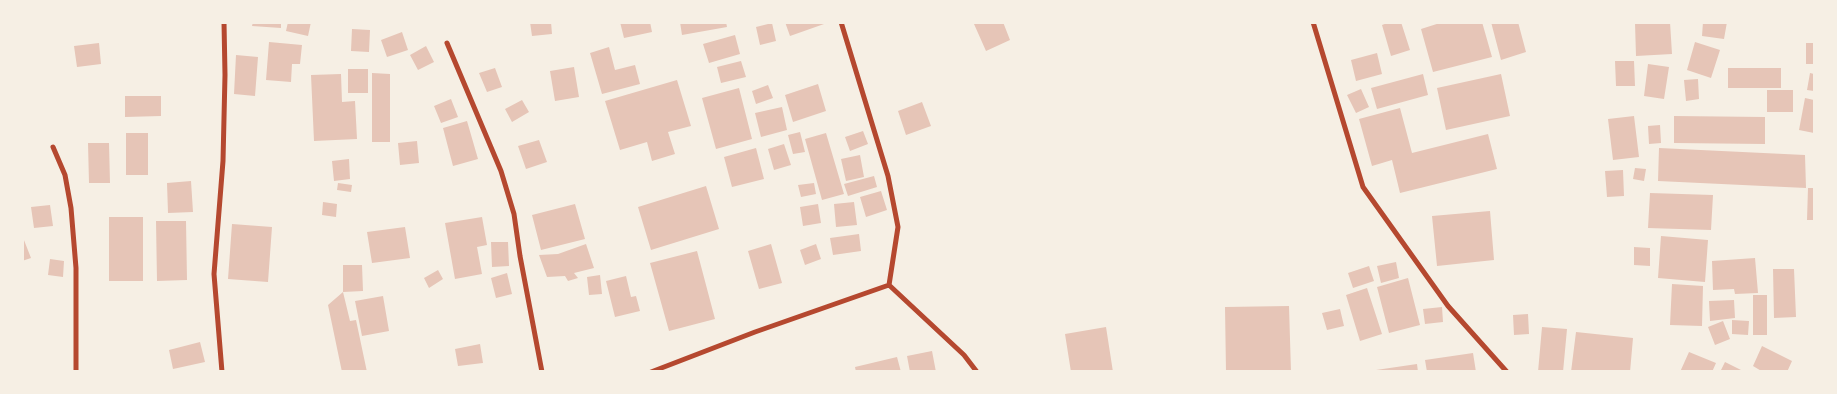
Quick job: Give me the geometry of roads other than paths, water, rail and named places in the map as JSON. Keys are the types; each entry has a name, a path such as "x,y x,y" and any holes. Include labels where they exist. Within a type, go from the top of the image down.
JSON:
{"street":[{"path":"222,372 214,274 223,161 224,22"},
{"path":"840,22 888,176 898,227 889,285"},
{"path":"1313,22 1363,187 1448,306 1507,372"},
{"path":"447,42 501,171 514,214 523,275 542,372"},
{"path":"53,147 65,175 71,208 76,268 76,372"},
{"path":"651,372 764,329 889,285"},
{"path":"889,285 964,355 977,372"}]}
